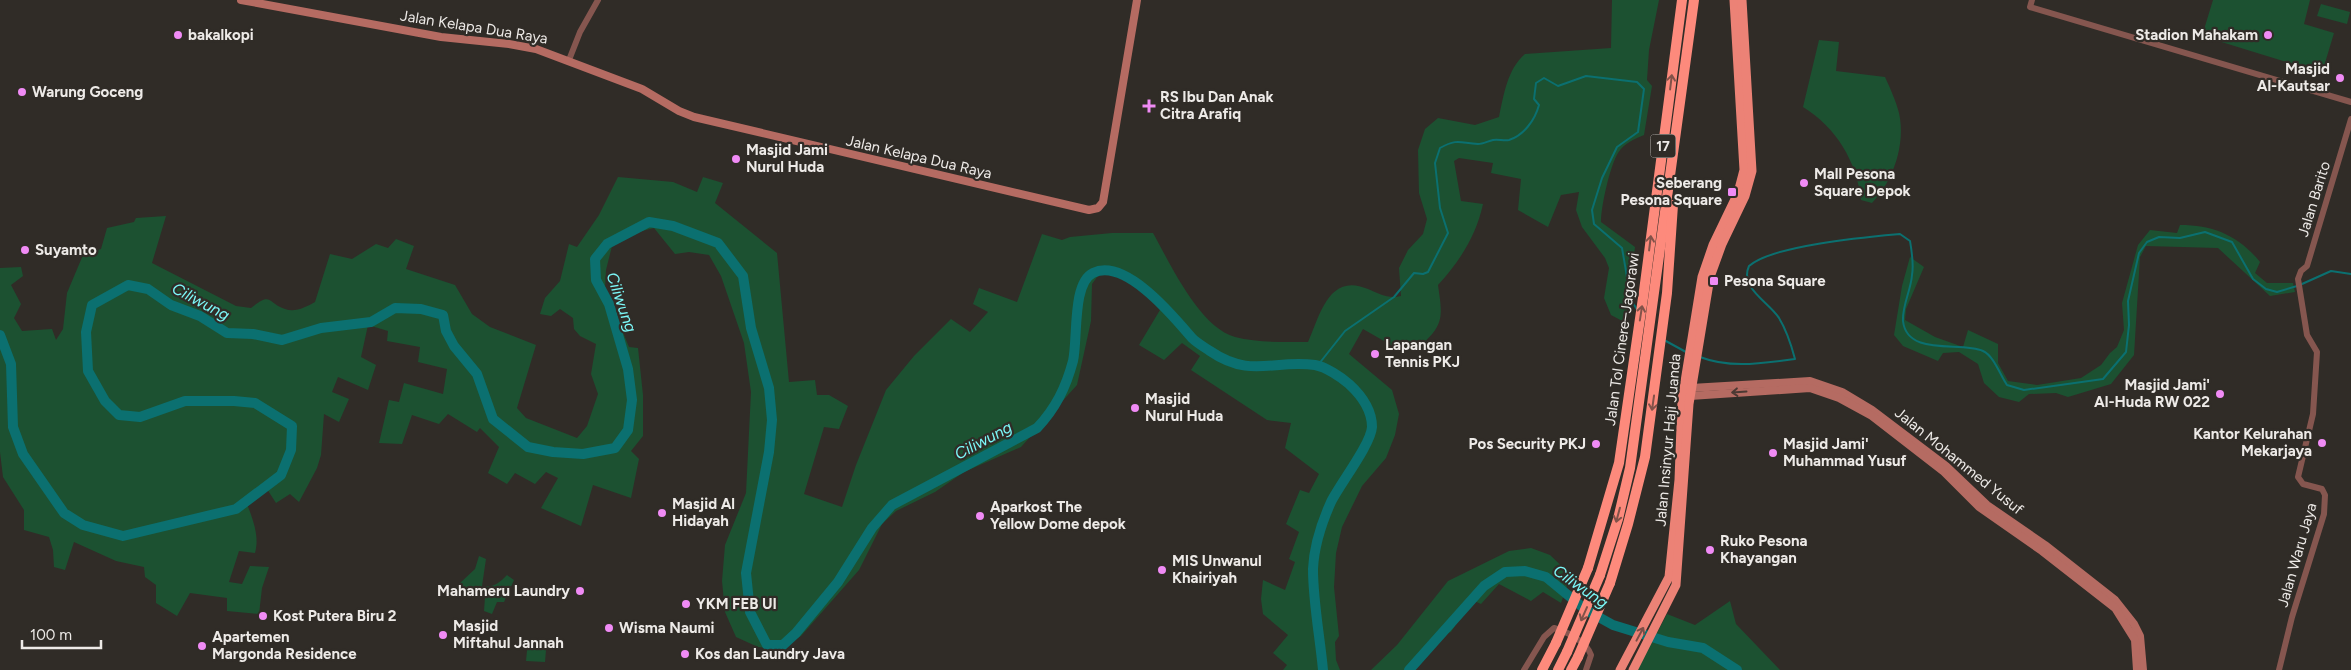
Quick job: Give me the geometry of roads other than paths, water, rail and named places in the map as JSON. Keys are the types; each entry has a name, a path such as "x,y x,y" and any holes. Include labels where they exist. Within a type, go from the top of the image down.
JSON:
{"highway":[{"name":"Jalan Tol Cinere–Jagorawi","path":"1540,670 1555,645 1588,568 1619,463 1644,291 1682,0"},
{"name":"Jalan Tol Cinere–Jagorawi","path":"1558,670 1600,575 1618,519 1630,468 1649,346 1694,0"},
{"name":"Jalan Insinyur Haji Juanda","path":"1620,670 1669,577 1689,374 1706,261 1738,193 1744,170 1734,0"},
{"name":"Jalan Insinyur Haji Juanda","path":"1697,330 1714,263 1745,196 1752,171 1742,0"},
{"path":"1571,670 1610,583 1628,524 1645,457 1665,313 1670,256 1675,137"},
{"name":"Jalan Insinyur Haji Juanda","path":"1633,670 1669,602 1676,584 1691,392 1689,374"}],"main road":[{"name":"Jalan Kelapa Dua Raya","path":"241,0 448,38 518,45 569,60 642,89 679,111 694,117 1092,210 1098,208 1103,202 1137,0"},
{"name":"Jalan Mohammed Yusuf","path":"1691,392 1810,381 1842,392 1872,410 1946,466 1987,505 2045,545 2114,600 2134,624 2140,636 2143,670"},
{"name":"Jalan Mohammed Yusuf","path":"1691,392 1810,388 1839,398 1872,416 1943,471 1979,507 2042,550 2114,608 2135,640 2137,670"}],"street":[{"path":"569,60 580,32 598,0"},
{"path":"2031,4 2193,56 2351,102"},
{"name":"Jalan Barito","path":"2298,286 2299,275 2307,266 2351,119"},
{"name":"Jalan Waru Jaya","path":"2279,670 2292,617 2322,525 2326,500 2322,489 2303,484 2298,477 2313,414 2317,352 2307,335 2298,286"},
{"path":"1524,670 1544,636 1554,628 1579,640 1588,648 1591,654 1586,670"}],"waterway":[{"path":"1318,365 1345,331 1394,297 1414,273 1423,274 1428,272 1448,233 1440,208 1435,163 1440,148 1455,142 1482,144 1493,140 1509,140 1519,135 1532,121 1537,111 1539,105 1534,99 1536,83 1544,78 1558,86 1586,76 1637,82 1644,89 1638,132 1617,147 1602,178 1592,210 1594,224 1622,248 1631,300 1638,311"},
{"name":"Ciliwung","path":"0,335 11,364 13,427 23,454 64,513 83,525 123,536 236,509 281,475 291,450 292,426 255,403 234,401 185,401 140,417 119,415 105,401 88,371 86,332 92,305 128,285 148,289 171,305 200,316 227,333 253,334 282,340 321,328 371,322 395,308 421,309 443,315 446,331 454,346 477,374 493,419 528,447 553,452 583,454 615,448 628,430 632,400 628,369 609,304 596,280 595,259 607,244 649,222 673,226 718,243 743,276 751,328 769,388 772,420 769,452 746,573 750,612 767,645 783,645 796,633 838,582 872,528 892,505 1037,428 1055,405 1070,371 1073,361 1079,299 1086,279 1093,273 1106,270 1119,273 1134,281 1148,292 1196,342 1210,351 1238,364 1250,366 1287,364 1319,366 1342,378 1349,384 1362,398 1368,409 1372,421 1370,434 1361,453 1331,502 1315,552 1313,569 1314,594 1323,670"},
{"path":"1700,357 1712,361 1735,364 1795,359 1779,318 1751,288 1747,274 1749,266 1761,259 1799,247 1844,240 1900,234 1910,241 1913,271 1903,315 1907,332 1914,339 1924,344 1973,348 1983,351 1994,361 2007,385 2024,390 2103,379 2126,352 2129,325 2128,301 2139,253 2147,242 2159,237 2180,238 2205,232 2232,242 2253,279 2266,289 2277,292 2297,286"},
{"path":"2302,284 2331,271 2351,274"},
{"path":"1664,340 1686,352"},
{"name":"Ciliwung","path":"1409,670 1484,586 1505,572 1525,571 1546,577 1586,610 1613,625 1668,642 1703,648 1737,670"}],"place":[{"name":"bakalkopi","path":"178,35"},
{"name":"Stadion Mahakam","path":"2268,35"},
{"name":"Masjid Al-Kautsar","path":"2340,78"},
{"name":"Warung Goceng","path":"22,92"},
{"name":"RS Ibu Dan Anak Citra Arafiq","path":"1149,106"},
{"name":"Masjid Jami Nurul Huda","path":"736,159"},
{"name":"Mall Pesona Square Depok","path":"1804,183"},
{"name":"Seberang Pesona Square","path":"1732,192"},
{"name":"Suyamto","path":"25,250"},
{"name":"Pesona Square","path":"1714,281"},
{"name":"Lapangan Tennis PKJ","path":"1375,354"},
{"name":"Masjid Jami' Al-Huda RW 022","path":"2220,394"},
{"name":"Masjid Nurul Huda","path":"1135,408"},
{"name":"Kantor Kelurahan Mekarjaya","path":"2322,443"},
{"name":"Pos Security PKJ","path":"1596,444"},
{"name":"Masjid Jami' Muhammad Yusuf","path":"1773,453"},
{"name":"Masjid Al Hidayah","path":"662,513"},
{"name":"Aparkost The Yellow Dome depok","path":"980,516"},
{"name":"Ruko Pesona Khayangan","path":"1710,550"},
{"name":"MIS Unwanul Khairiyah","path":"1162,570"},
{"name":"Mahameru Laundry","path":"580,591"},
{"name":"YKM FEB UI","path":"686,604"},
{"name":"Kost Putera Biru 2","path":"263,616"},
{"name":"Wisma Naumi","path":"609,628"},
{"name":"Masjid Miftahul Jannah","path":"443,635"},
{"name":"Apartemen Margonda Residence","path":"202,646"},
{"name":"Kos dan Laundry Java","path":"685,654"}]}
